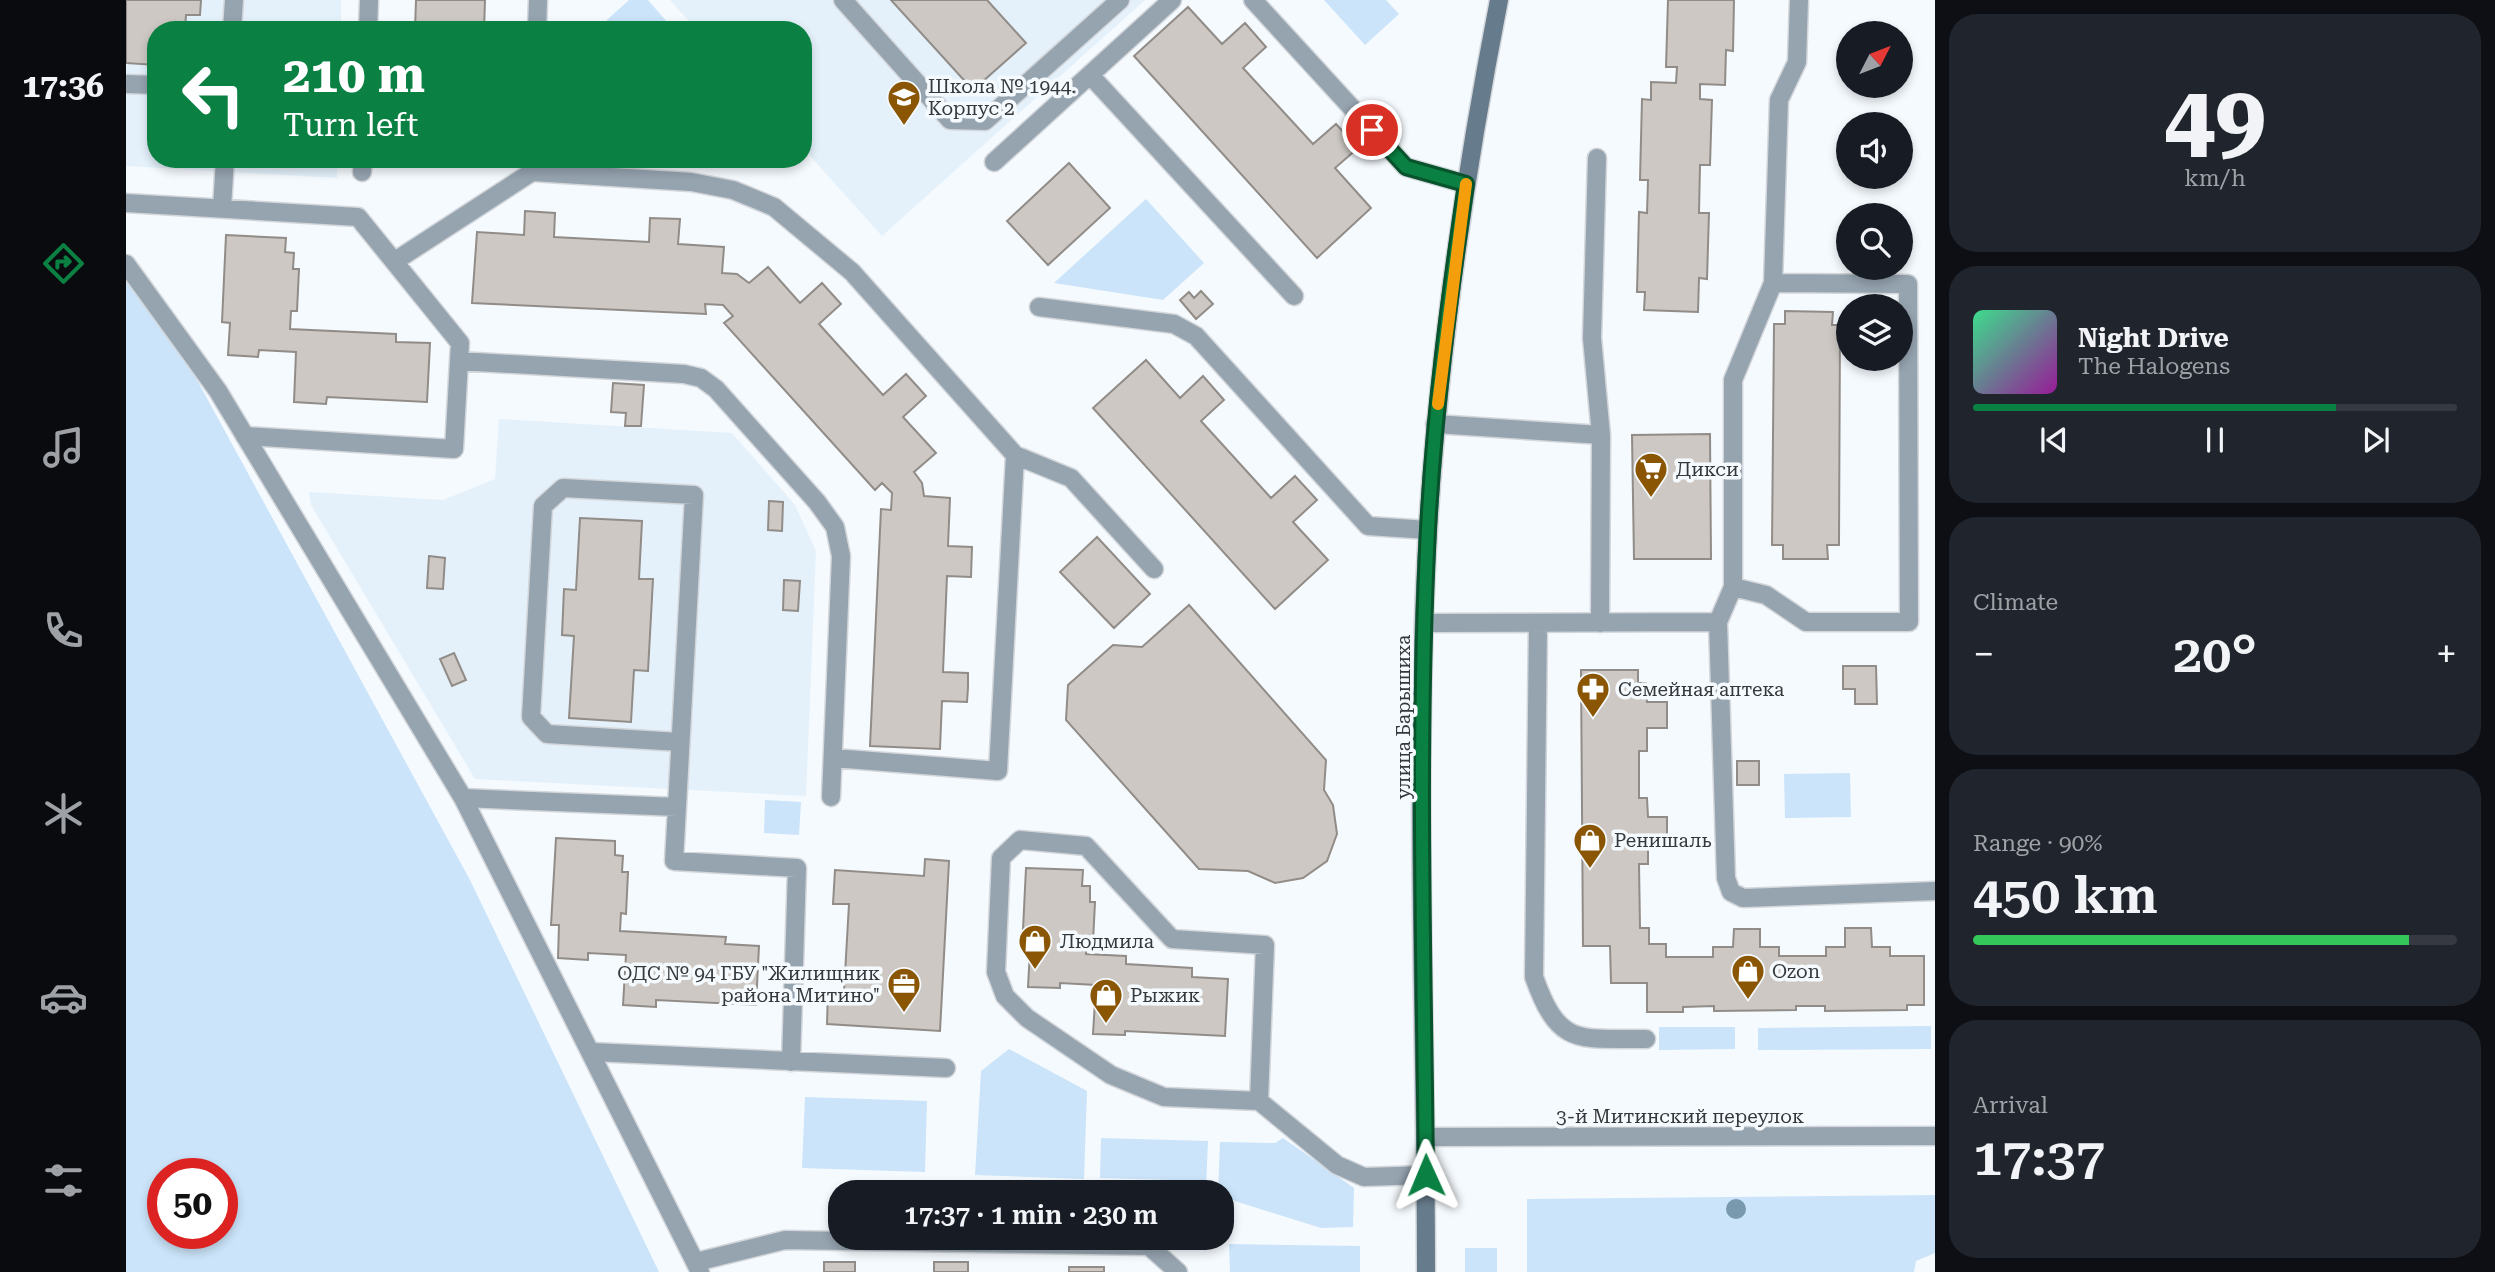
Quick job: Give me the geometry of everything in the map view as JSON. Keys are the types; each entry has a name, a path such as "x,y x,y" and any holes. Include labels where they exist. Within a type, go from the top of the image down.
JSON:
{"main road":[{"name":"улица Барышиха","path":"1426,1272 1425,623 1428,530 1435,424 1466,184 1499,0"}],"street":[{"path":"233,21 234,0"},
{"path":"368,21 369,0"},
{"path":"537,21 538,0"},
{"path":"843,0 950,120 985,121 1120,0"},
{"path":"994,162 1172,0"},
{"path":"1253,0 1406,167 1466,184"},
{"path":"1799,0 1797,62 1779,100 1773,283 1733,380 1733,587 1717,622 1726,878 1731,891 1743,898 1935,891"},
{"path":"1090,75 1294,296"},
{"path":"126,84 147,85"},
{"path":"1597,158 1592,338 1601,435 1600,623"},
{"path":"222,208 224,168"},
{"path":"395,261 529,168"},
{"path":"553,168 691,181 733,190 774,207 852,272 1015,455 1071,478 1154,569"},
{"path":"126,202 358,216 460,343 454,449 245,436"},
{"path":"126,264 218,391 463,798 698,1267 785,1240 1149,1246 1178,1272"},
{"path":"1733,587 1766,595 1806,622 1909,622 1908,284 1773,283"},
{"path":"1039,307 1174,324 1196,336 1368,526 1428,530"},
{"path":"459,361 684,374 701,378 716,389 817,502 835,527 841,556 831,797"},
{"path":"1435,424 1601,435"},
{"path":"834,758 998,771 1015,455"},
{"path":"680,742 547,734 531,717 543,506 563,488 694,495 674,861 797,868 791,1062"},
{"path":"1425,623 1717,622"},
{"path":"1538,623 1534,977 1546,1010 1562,1029 1585,1038 1646,1039"},
{"path":"463,798 677,807"},
{"path":"1259,1101 1265,944 1171,939 1086,846 1020,840 1001,858 996,972 1005,996 1027,1018 1111,1075 1164,1097 1259,1101 1337,1165 1364,1177 1426,1175"},
{"path":"592,1052 946,1068"},
{"name":"3-й Митинский переулок","path":"1426,1137 1935,1136"}],"shaded area":[{"path":"126,0 341,0 341,21 147,21 147,167 126,166"},
{"path":"629,0 648,0 666,21 606,21"},
{"name":"Школа № 1944. Корпус 2","path":"670,0 1145,0 882,236 812,158 812,21 689,21"},
{"path":"1324,0 1386,0 1399,14 1365,45"},
{"path":"161,168 337,168 337,178"},
{"path":"1146,199 1204,263 1163,300 1054,283"},
{"path":"126,279 185,358 470,880 659,1272 126,1272"},
{"path":"499,419 732,433 795,505 816,551 806,796 475,779 311,505 309,492 443,500 495,479"},
{"path":"1850,773 1851,817 1785,818 1784,774"},
{"path":"765,800 801,802 799,835 764,833"},
{"path":"1931,1026 1931,1049 1758,1050 1758,1028"},
{"path":"1659,1027 1735,1027 1735,1049 1659,1050"},
{"path":"1009,1049 1087,1091 1084,1179 975,1175 981,1071"},
{"path":"805,1097 927,1101 925,1172 802,1168"},
{"path":"1101,1138 1208,1141 1206,1180 1100,1178"},
{"path":"1283,1138 1354,1188 1353,1227 1321,1228 1234,1201 1234,1180 1218,1180 1220,1142 1275,1143"},
{"path":"1935,1195 1935,1253 1916,1261 1914,1272 1527,1272 1527,1199"},
{"path":"1234,1244 1360,1246 1360,1272 1230,1272 1229,1250 1234,1250"},
{"path":"1465,1248 1497,1248 1497,1272 1465,1272"}],"building":[{"path":"126,0 201,0 200,15 186,15 186,21 147,21 147,64 126,63"},
{"path":"416,0 485,0 484,21 415,21"},
{"path":"891,0 987,0 1026,43 973,90"},
{"path":"1668,0 1734,0 1733,51 1726,50 1725,85 1700,84 1700,99 1712,100 1710,165 1700,165 1699,213 1709,213 1707,279 1699,278 1698,312 1644,310 1645,292 1637,292 1639,212 1647,213 1648,180 1640,180 1642,99 1651,100 1651,82 1676,83 1677,67 1666,67"},
{"path":"1188,7 1222,44 1245,23 1266,47 1243,68 1313,144 1336,124 1358,148 1335,168 1371,208 1317,258 1134,56"},
{"path":"1069,163 1110,208 1048,265 1007,221"},
{"path":"525,211 555,213 554,237 649,242 650,218 680,219 678,244 724,247 722,273 737,274 749,283 768,267 800,303 822,283 841,304 819,324 883,395 906,374 926,396 903,417 936,453 914,472 922,483 924,496 950,498 948,546 972,547 971,577 947,576 943,672 968,673 968,688 967,702 942,701 940,749 870,746 881,509 891,510 892,493 882,483 875,490 724,323 733,316 723,305 705,304 706,314 472,303 477,232 524,235"},
{"path":"226,235 286,238 285,252 294,253 293,269 299,269 297,311 291,311 290,329 396,334 396,342 430,343 427,402 327,397 326,404 294,402 296,352 259,350 258,357 228,355 230,323 222,322"},
{"path":"1201,291 1213,304 1196,319 1180,300 1189,292 1194,298"},
{"path":"1785,311 1833,312 1832,325 1836,325 1836,371 1840,371 1839,545 1827,545 1828,559 1783,559 1783,545 1772,545 1774,324 1785,324"},
{"path":"1146,360 1180,398 1203,376 1224,400 1201,421 1271,498 1295,476 1317,500 1293,522 1328,560 1275,609 1093,408"},
{"path":"613,383 644,385 641,426 625,426 626,413 611,412"},
{"path":"1710,434 1711,559 1634,559 1632,435"},
{"path":"769,501 783,502 782,531 768,530"},
{"path":"580,518 642,521 639,579 653,579 648,671 634,670 631,722 569,718 574,636 562,635 564,589 576,590"},
{"path":"1097,537 1150,594 1114,628 1060,572"},
{"path":"429,556 445,558 443,589 427,588"},
{"path":"784,580 800,581 798,611 783,610"},
{"path":"1189,605 1326,760 1324,790 1333,805 1337,834 1327,861 1303,878 1275,883 1248,871 1199,869 1066,720 1068,685 1113,645 1142,647"},
{"path":"454,653 466,680 452,686 440,659"},
{"path":"1843,666 1876,666 1877,704 1855,704 1855,689 1843,689"},
{"path":"1581,670 1638,670 1638,683 1646,683 1647,702 1667,702 1667,728 1647,728 1647,751 1639,751 1639,798 1647,798 1648,817 1667,817 1667,843 1648,843 1648,864 1639,864 1640,928 1649,928 1649,944 1666,944 1666,957 1713,957 1713,947 1733,947 1734,929 1760,929 1760,947 1779,947 1779,956 1826,956 1826,947 1845,947 1845,928 1871,928 1872,947 1890,947 1890,956 1924,956 1924,1005 1907,1005 1907,1010 1825,1011 1825,1006 1796,1006 1796,1010 1714,1011 1714,1006 1683,1007 1683,1012 1647,1012 1647,983 1611,983 1610,946 1583,946"},
{"path":"1737,761 1759,761 1759,785 1737,785"},
{"path":"556,838 615,841 615,855 623,856 622,872 628,872 626,914 621,913 620,931 726,937 725,944 759,946 756,1005 656,1000 656,1007 623,1005 626,955 588,953 588,960 558,958 559,925 551,925"},
{"path":"925,859 949,861 940,1031 827,1024 828,990 844,991 849,904 833,904 835,870 924,876"},
{"path":"1026,868 1083,870 1082,886 1090,886 1090,902 1095,902 1093,942 1086,942 1086,954 1126,956 1126,964 1192,968 1192,977 1228,979 1225,1036 1125,1031 1125,1035 1093,1034 1096,985 1060,983 1060,988 1028,987 1030,951 1022,950"},
{"path":"824,1262 855,1262 855,1272 824,1272"},
{"path":"934,1262 968,1262 968,1272 934,1272"},
{"path":"1069,1267 1104,1267 1104,1272 1069,1272"}],"slow traffic":[{"path":"1438,404 1466,184"}],"place":[{"name":"Школа № 1944. Корпус 2","path":"904,127"},
{"name":"Дикси","path":"1651,499"},
{"name":"Семейная аптека","path":"1593,719"},
{"name":"Ренишаль","path":"1590,870"},
{"name":"Людмила","path":"1035,971"},
{"name":"Ozon","path":"1748,1001"},
{"name":"ОДС № 94 ГБУ \"Жилищник района Митино\"","path":"904,1014"},
{"name":"Рыжик","path":"1106,1025"}],"route":[{"path":"1372,130 1406,167 1466,184 1435,424 1428,530 1423,783 1426,1175"}]}
